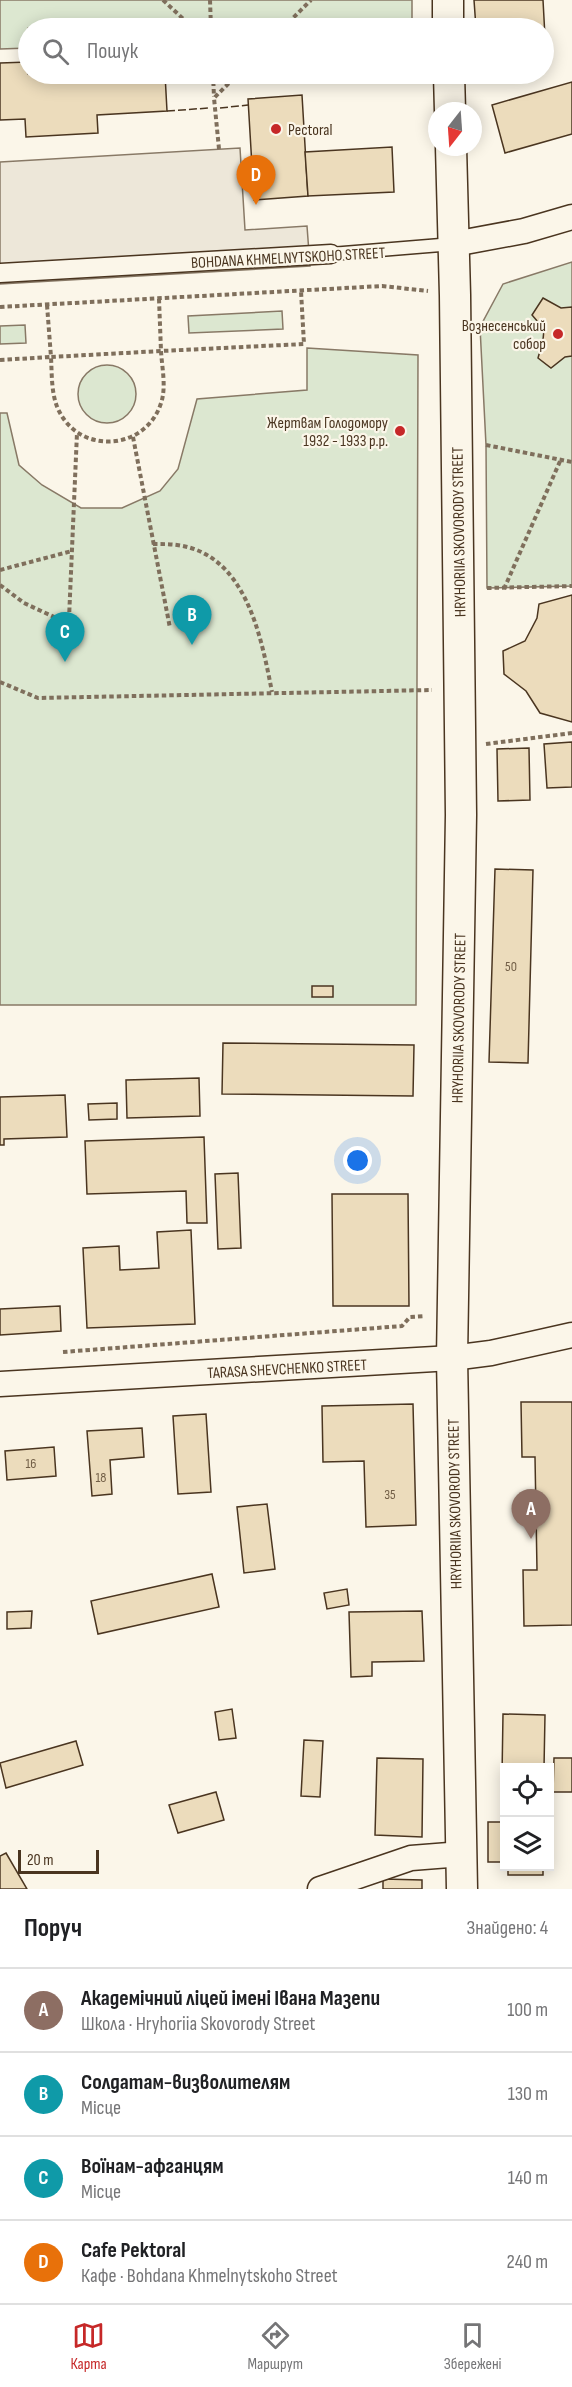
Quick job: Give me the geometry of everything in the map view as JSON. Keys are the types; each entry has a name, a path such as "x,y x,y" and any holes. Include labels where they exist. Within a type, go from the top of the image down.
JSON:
{"street":[{"path":"448,0 448,18"},
{"path":"449,84 450,102"},
{"name":"HRYHORIIA SKOVORODY STREET","path":"451,156 461,814 452,1358 462,1889"},
{"name":"BOHDANA KHMELNYTSKOHO STREET","path":"454,244 516,233 572,217"},
{"name":"BOHDANA KHMELNYTSKOHO STREET","path":"0,273 332,254"},
{"name":"TARASA SHEVCHENKO STREET","path":"0,1384 452,1358 491,1353 572,1335"},
{"path":"320,1889 411,1858 462,1854"}],"lane":[{"name":"BOHDANA KHMELNYTSKOHO STREET","path":"332,254 454,244"}],"path":[{"path":"163,0 183,18"},
{"path":"210,0 211,18"},
{"path":"293,18 311,0"},
{"path":"213,84 219,149"},
{"path":"214,98 228,84"},
{"path":"0,308 382,286 455,295"},
{"path":"0,360 304,344 301,291"},
{"path":"47,305 54,397 58,411 77,433 104,442 133,437 145,429 161,405 164,391 159,298"},
{"path":"68,642 77,433"},
{"path":"133,437 170,628"},
{"path":"486,445 572,462"},
{"path":"504,589 561,459"},
{"path":"153,544 178,545 197,550 214,560 230,574 241,591 253,618 272,692"},
{"path":"0,570 72,551"},
{"path":"0,585 24,603 69,624"},
{"path":"487,588 572,586"},
{"path":"0,682 38,698 433,690 433,678"},
{"path":"483,745 572,733"},
{"path":"59,1353 402,1326 410,1317 453,1316"}],"green space":[{"path":"0,0 412,0 412,18 18,18 18,48 0,49"},
{"path":"572,262 572,586 487,588 486,445 480,327 503,284"},
{"path":"282,311 283,329 189,333 188,316"},
{"path":"25,325 26,343 0,344 0,326"},
{"path":"307,348 418,355 416,1005 0,1005 0,413 7,413 19,465 42,485 81,508 122,508 160,491 178,469 197,399 307,390"},
{"path":"101,365 113,365 128,373 136,388 136,400 128,415 113,423 101,423 86,415 78,400 78,388 86,373"}],"shaded area":[{"path":"240,148 245,230 307,226 310,266 0,284 0,162"}],"building":[{"path":"474,0 543,0 544,18 475,18"},
{"path":"18,62 18,84 166,84 167,111 97,115 98,133 26,137 25,119 0,120 0,63"},
{"path":"572,82 572,134 505,153 492,105"},
{"name":"Pectoral","path":"302,95 308,196 254,200 248,99"},
{"path":"392,147 394,192 308,196 305,152"},
{"name":"Вознесенський собор","path":"543,298 561,308 572,307 572,356 565,357 551,368 538,358 544,329 532,315"},
{"path":"572,595 572,722 540,713 526,691 504,674 503,651 525,641 537,618 539,604"},
{"path":"572,742 572,787 547,788 544,744"},
{"path":"529,748 530,800 498,801 497,749"},
{"path":"495,869 533,870 528,1063 489,1062"},
{"path":"312,986 333,986 333,997 312,997"},
{"path":"223,1043 414,1045 413,1096 222,1094"},
{"path":"199,1078 200,1116 127,1118 126,1080"},
{"path":"65,1095 67,1137 4,1139 4,1145 0,1145 0,1097"},
{"path":"117,1103 117,1119 89,1120 88,1104"},
{"path":"204,1137 207,1223 187,1223 186,1191 87,1194 85,1141"},
{"path":"238,1173 241,1248 218,1249 215,1174"},
{"path":"332,1194 408,1194 409,1306 333,1306"},
{"path":"191,1230 195,1324 87,1328 83,1248 119,1246 120,1270 159,1268 157,1232"},
{"path":"60,1306 61,1331 0,1335 0,1309"},
{"path":"521,1402 572,1402 572,1625 524,1626 523,1570 537,1570 535,1457 522,1457"},
{"path":"413,1404 416,1525 366,1527 364,1461 323,1462 322,1406"},
{"path":"206,1414 211,1492 178,1494 173,1416"},
{"path":"142,1428 144,1457 110,1460 112,1494 92,1496 87,1431"},
{"path":"54,1447 56,1476 7,1480 5,1451"},
{"path":"267,1504 275,1569 244,1573 237,1507"},
{"path":"212,1574 219,1607 98,1634 91,1601"},
{"path":"347,1589 349,1605 327,1609 324,1593"},
{"path":"32,1611 31,1628 7,1629 7,1612"},
{"path":"422,1611 424,1661 372,1662 372,1676 351,1677 349,1612"},
{"path":"232,1709 236,1738 219,1740 215,1712"},
{"path":"503,1714 545,1715 544,1763 502,1763"},
{"path":"304,1740 323,1741 320,1797 301,1796"},
{"path":"76,1741 83,1765 6,1788 0,1763"},
{"path":"377,1758 423,1759 422,1837 375,1835"},
{"path":"554,1758 572,1758 572,1792 554,1792"},
{"path":"216,1792 224,1820 178,1833 169,1805"},
{"path":"488,1822 500,1822 500,1862 488,1862"},
{"path":"6,1853 27,1889 0,1889 0,1856"},
{"path":"508,1871 543,1871 543,1875 508,1875"},
{"path":"383,1879 422,1880 422,1889 383,1889"}],"fence":[{"path":"220,108 248,105"},
{"path":"167,111 209,108"}],"place":[{"name":"Pectoral","path":"276,129"},
{"name":"Cafe Pektoral","path":"256,205"},
{"name":"Вознесенський собор","path":"558,334"},
{"name":"Жертвам Голодомору 1932 - 1933 р.р.","path":"400,431"},
{"name":"Солдатам-визволителям","path":"192,645"},
{"name":"Воїнам-афганцям","path":"65,662"},
{"name":"Академічний ліцей імені Івана Мазепи","path":"531,1539"}]}
